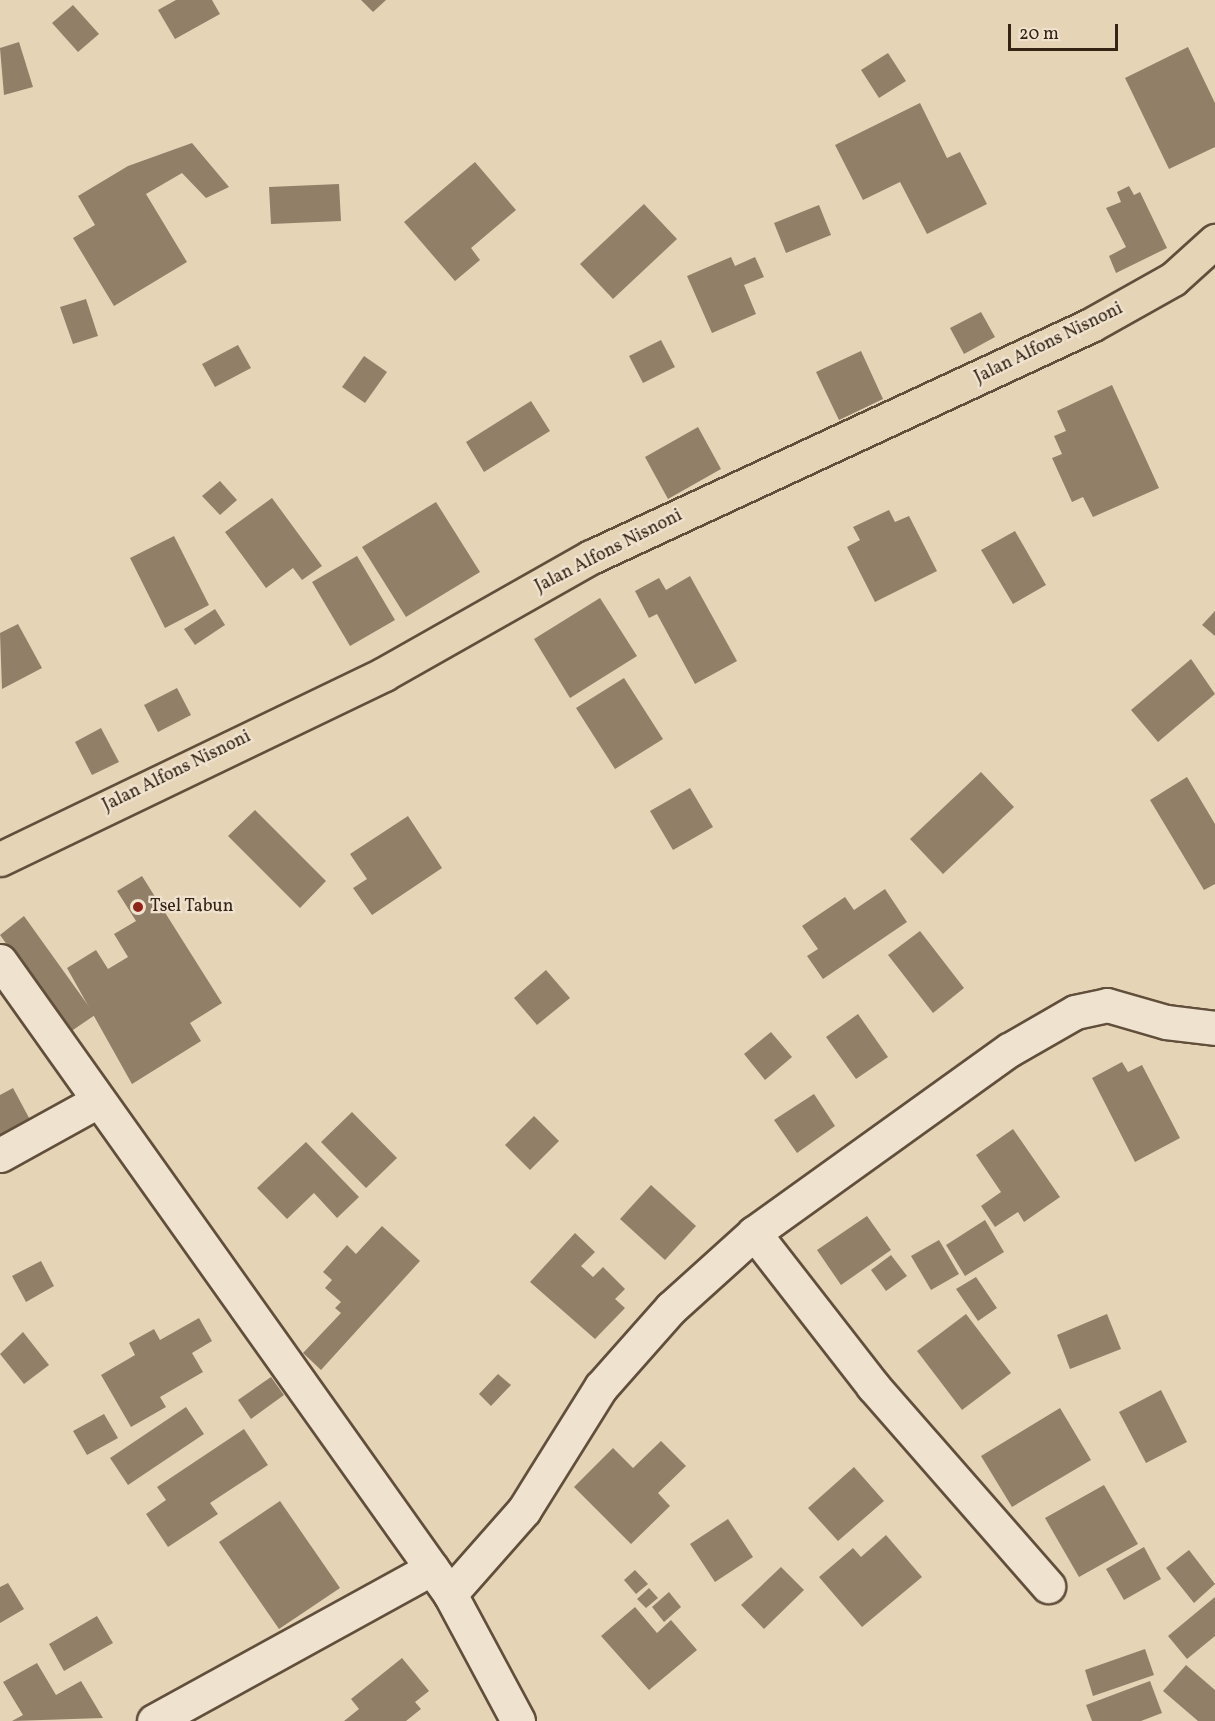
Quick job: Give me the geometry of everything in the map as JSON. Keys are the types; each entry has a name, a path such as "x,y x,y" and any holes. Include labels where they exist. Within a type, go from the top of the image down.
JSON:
{"main road":[{"name":"Jalan Alfons Nisnoni","path":"0,859 384,674 591,557 1091,325 1173,279 1215,241"}],"street":[{"path":"0,962 441,1581 518,1721"},
{"path":"154,1721 441,1581 524,1510 601,1387 671,1308 754,1233 1009,1050 1075,1012 1107,1005 1166,1022 1215,1028"},
{"path":"0,1155 98,1101"},
{"path":"754,1233 873,1386 1048,1586"}],"building":[{"path":"176,0 212,0 220,14 175,39 158,10"},
{"path":"361,0 386,0 373,12"},
{"path":"73,5 99,34 78,52 52,23"},
{"path":"19,42 33,87 4,95 0,48"},
{"path":"1188,47 1215,103 1215,147 1169,169 1125,78"},
{"path":"888,53 906,81 879,98 861,70"},
{"path":"920,103 947,158 960,152 987,204 927,234 900,182 863,200 835,145"},
{"path":"192,143 229,187 206,198 182,173 146,194 187,262 114,306 73,238 95,225 78,196 128,166"},
{"path":"475,162 516,210 471,248 480,260 455,281 404,222"},
{"path":"339,184 341,221 271,224 269,187"},
{"path":"1129,186 1134,195 1140,192 1167,248 1116,273 1109,256 1126,247 1106,208 1121,202 1117,192"},
{"path":"644,204 677,239 613,299 580,264"},
{"path":"819,205 831,235 786,253 774,223"},
{"path":"731,257 735,266 755,257 764,277 744,285 756,314 712,333 687,276"},
{"path":"86,299 98,336 73,344 60,307"},
{"path":"981,312 995,337 964,354 950,328"},
{"path":"661,340 675,367 643,383 629,356"},
{"path":"238,345 251,368 215,387 202,364"},
{"path":"861,351 883,399 839,420 816,372"},
{"path":"364,356 387,372 365,403 342,387"},
{"path":"1112,385 1159,488 1093,517 1083,497 1072,502 1052,458 1062,454 1054,436 1066,431 1057,411"},
{"path":"531,401 550,431 484,472 466,442"},
{"path":"698,427 721,469 668,499 645,457"},
{"path":"220,481 237,500 220,515 202,496"},
{"path":"272,498 322,566 302,580 293,568 266,588 225,532"},
{"path":"436,502 480,572 406,617 362,547"},
{"path":"889,510 895,522 909,516 937,571 875,602 847,547 860,540 853,527"},
{"path":"1015,531 1046,585 1013,604 981,550"},
{"path":"174,536 209,605 165,628 130,558"},
{"path":"357,556 395,620 350,646 312,582"},
{"path":"690,576 737,661 695,684 657,614 649,618 635,591 659,578 666,590"},
{"path":"600,598 637,656 570,698 534,639"},
{"path":"215,609 225,625 195,645 184,629"},
{"path":"1215,611 1215,636 1202,625"},
{"path":"18,624 42,668 2,689 0,633"},
{"path":"1191,659 1215,694 1158,742 1131,710"},
{"path":"624,678 663,739 615,769 576,708"},
{"path":"177,688 191,715 158,732 144,705"},
{"path":"101,728 119,762 92,775 75,742"},
{"path":"981,772 1014,807 943,874 910,839"},
{"path":"1187,777 1215,824 1215,884 1204,890 1150,800"},
{"path":"690,788 713,827 673,850 650,811"},
{"path":"255,810 326,881 300,908 228,836"},
{"path":"408,816 442,868 372,915 353,888 367,879 350,854"},
{"path":"142,876 222,1003 190,1023 201,1041 132,1084 67,968 96,950 108,969 128,957 114,934 136,921 117,891"},
{"path":"885,889 907,922 823,979 807,956 818,949 802,926 845,897 854,910"},
{"path":"24,916 95,1015 70,1032 0,935"},
{"path":"920,931 964,988 933,1013 888,955"},
{"path":"546,970 570,998 537,1025 514,998"},
{"path":"858,1014 888,1057 856,1079 826,1037"},
{"path":"771,1032 792,1057 765,1080 744,1054"},
{"path":"1122,1062 1128,1072 1142,1065 1180,1138 1135,1162 1092,1078"},
{"path":"13,1088 35,1129 0,1149 0,1095"},
{"path":"814,1094 835,1126 797,1153 774,1120"},
{"path":"352,1112 397,1158 366,1188 321,1142"},
{"path":"534,1116 559,1141 530,1170 505,1145"},
{"path":"1013,1129 1060,1197 1024,1222 1018,1212 995,1227 981,1206 1001,1192 976,1155"},
{"path":"306,1142 359,1197 337,1218 314,1193 287,1219 257,1188"},
{"path":"651,1185 696,1226 665,1260 620,1219"},
{"path":"867,1216 891,1250 841,1285 817,1250"},
{"path":"985,1220 1004,1252 965,1276 946,1245"},
{"path":"382,1226 420,1261 321,1370 303,1353 341,1313 335,1308 341,1302 325,1288 332,1280 323,1272 347,1245 356,1254"},
{"path":"575,1233 595,1252 581,1266 593,1277 603,1267 625,1289 615,1299 625,1308 595,1339 530,1282"},
{"path":"939,1240 959,1274 931,1290 911,1256"},
{"path":"891,1255 907,1276 886,1291 871,1270"},
{"path":"41,1261 54,1286 26,1302 12,1276"},
{"path":"976,1277 997,1308 978,1321 956,1289"},
{"path":"966,1314 1011,1373 962,1410 917,1351"},
{"path":"1107,1314 1121,1349 1070,1369 1057,1335"},
{"path":"199,1318 212,1341 192,1353 203,1372 160,1397 166,1407 131,1427 101,1375 135,1355 129,1343 154,1329 160,1340"},
{"path":"23,1332 49,1365 24,1384 0,1354"},
{"path":"498,1374 511,1385 491,1406 479,1394"},
{"path":"271,1377 284,1395 251,1419 238,1400"},
{"path":"1161,1390 1187,1442 1146,1463 1119,1412"},
{"path":"186,1407 204,1434 128,1485 110,1458"},
{"path":"1060,1408 1091,1460 1012,1507 981,1456"},
{"path":"104,1414 118,1438 87,1455 73,1431"},
{"path":"244,1429 268,1465 210,1503 218,1514 168,1547 146,1514 166,1500 157,1487"},
{"path":"661,1441 686,1466 658,1493 670,1506 631,1544 574,1487 613,1448 633,1468"},
{"path":"854,1467 884,1501 838,1541 808,1508"},
{"path":"1104,1485 1138,1544 1079,1577 1045,1518"},
{"path":"280,1501 340,1588 279,1629 219,1542"},
{"path":"728,1519 753,1557 715,1582 690,1544"},
{"path":"886,1535 922,1577 862,1627 819,1577 853,1548 861,1557"},
{"path":"1144,1547 1161,1579 1124,1600 1106,1569"},
{"path":"1189,1550 1215,1584 1194,1603 1166,1568"},
{"path":"781,1567 804,1590 764,1629 741,1605"},
{"path":"635,1570 648,1584 636,1594 624,1580"},
{"path":"8,1583 24,1609 0,1623 0,1587"},
{"path":"649,1588 658,1598 646,1608 637,1599"},
{"path":"669,1592 681,1607 664,1622 652,1607"},
{"path":"1215,1597 1215,1636 1187,1659 1168,1636"},
{"path":"635,1607 657,1633 671,1620 697,1650 649,1690 601,1636"},
{"path":"97,1616 113,1643 64,1671 49,1644"},
{"path":"1145,1649 1154,1675 1093,1696 1085,1670"},
{"path":"402,1658 429,1691 415,1702 421,1709 406,1721 344,1721 359,1709 351,1699"},
{"path":"37,1663 56,1695 81,1681 103,1718 12,1721 23,1715 3,1682"},
{"path":"1186,1665 1215,1690 1215,1721 1198,1721 1163,1691"},
{"path":"1150,1681 1162,1713 1141,1721 1092,1721 1086,1705"}],"place":[{"name":"Tsel Tabun","path":"138,907"}]}
